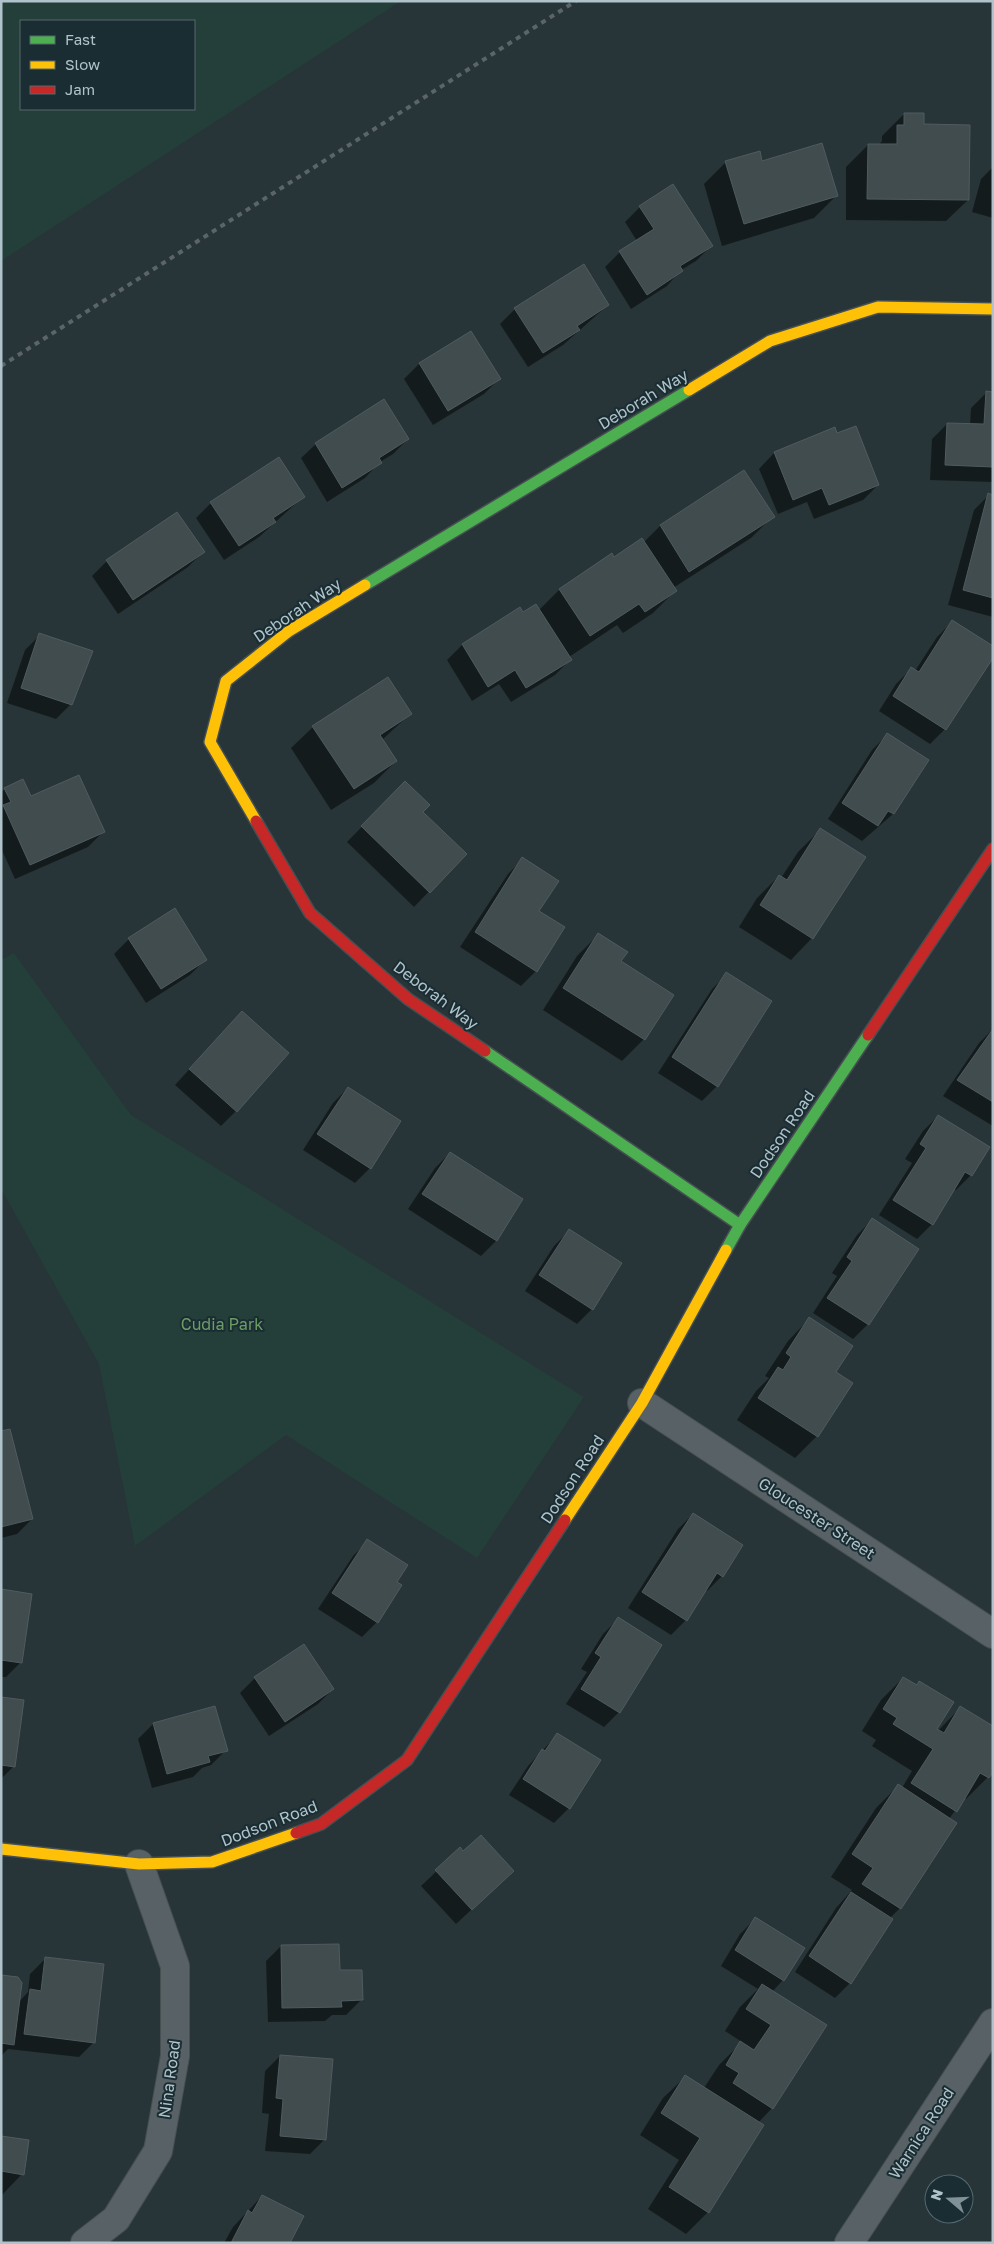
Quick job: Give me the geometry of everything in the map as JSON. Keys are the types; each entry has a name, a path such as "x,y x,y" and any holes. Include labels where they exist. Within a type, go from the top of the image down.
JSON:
{"street":[{"name":"Deborah Way","path":"740,1226 408,999 310,913 210,742 226,681 290,631 770,341 878,307 993,309"},
{"name":"Dodson Road","path":"1,1849 139,1864 212,1862 321,1824 406,1760 642,1403 740,1226 993,849"},
{"name":"Gloucester Street","path":"642,1403 993,1634"},
{"name":"Nina Road","path":"85,2243 116,2219 158,2151 175,2056 175,1966 139,1864"},
{"name":"Warnica Road","path":"849,2243 993,2023"}],"green space":[{"path":"1,1 401,1 1,261"},
{"name":"Cudia Park","path":"14,953 131,1115 584,1397 477,1558 286,1435 135,1546 99,1364 1,1189 1,960"}],"building":[{"path":"904,113 924,113 924,124 970,125 969,200 867,199 868,144 897,144 897,125 904,125"},
{"path":"822,143 838,196 744,224 725,161 760,151 762,161"},
{"path":"673,184 713,246 680,266 683,271 647,295 619,251 654,229 639,206"},
{"path":"584,264 609,305 577,326 580,330 543,353 514,308"},
{"path":"471,331 501,379 448,411 419,363"},
{"path":"986,391 993,392 993,467 945,465 947,423 984,424"},
{"path":"384,399 409,439 379,458 382,463 342,488 315,443"},
{"path":"856,426 879,485 829,505 822,488 793,500 774,452 835,427 837,433"},
{"path":"279,457 305,497 273,518 276,522 239,546 210,502"},
{"path":"744,470 775,517 689,572 660,525"},
{"path":"988,493 993,495 993,598 963,590"},
{"path":"177,512 205,552 133,600 106,560"},
{"path":"642,538 677,591 645,612 639,604 590,636 559,589 612,553 614,557"},
{"path":"536,604 572,660 526,688 515,670 488,687 462,644 520,607 523,612"},
{"path":"952,620 993,646 993,658 946,730 893,696 911,667 919,672"},
{"path":"39,633 93,651 72,705 21,688"},
{"path":"388,677 412,714 380,735 397,761 354,789 312,726"},
{"path":"887,733 929,760 894,814 888,811 878,826 842,803"},
{"path":"79,775 105,832 30,865 3,805 11,802 4,788 23,779 31,796"},
{"path":"405,781 430,805 423,812 467,854 430,893 361,826"},
{"path":"820,828 866,857 813,939 760,905 779,875 787,880"},
{"path":"522,857 559,881 539,911 565,927 537,972 475,932"},
{"path":"175,908 207,960 161,989 128,938"},
{"path":"598,933 628,952 621,961 674,995 645,1040 563,988"},
{"path":"726,972 772,1001 718,1087 672,1057"},
{"path":"242,1011 289,1053 237,1112 189,1069"},
{"path":"993,1029 993,1102 957,1080"},
{"path":"348,1087 401,1121 371,1169 317,1134"},
{"path":"938,1115 990,1147 972,1176 965,1172 933,1225 893,1200 926,1148 920,1144"},
{"path":"450,1152 523,1199 497,1241 422,1194"},
{"path":"872,1218 919,1249 869,1325 827,1298 852,1261 847,1257"},
{"path":"569,1229 622,1263 593,1310 539,1275"},
{"path":"809,1317 853,1346 836,1372 853,1383 818,1437 758,1398 778,1367 783,1370 791,1357 786,1353"},
{"path":"10,1429 33,1519 1,1527 1,1431"},
{"path":"693,1513 743,1545 723,1577 717,1573 687,1621 642,1592"},
{"path":"367,1539 408,1565 397,1582 402,1585 378,1623 332,1593"},
{"path":"1,1589 32,1594 22,1663 1,1660"},
{"path":"618,1617 662,1645 620,1713 581,1689 601,1657 595,1653"},
{"path":"304,1644 334,1689 285,1722 254,1677"},
{"path":"903,1677 917,1685 919,1681 954,1702 937,1729 944,1733 960,1706 993,1726 993,1772 989,1778 980,1773 957,1812 911,1783 933,1749 893,1724 897,1718 883,1709"},
{"path":"1,1697 24,1700 15,1767 1,1765"},
{"path":"215,1706 228,1751 208,1756 210,1762 167,1774 153,1723"},
{"path":"557,1733 601,1760 570,1809 523,1779 542,1749 545,1751"},
{"path":"898,1784 957,1823 901,1909 862,1884 873,1868 852,1854"},
{"path":"481,1835 514,1871 472,1910 435,1870 460,1847 463,1851"},
{"path":"851,1892 893,1919 851,1984 809,1956"},
{"path":"755,1917 805,1948 784,1981 735,1950"},
{"path":"339,1944 340,1970 362,1970 363,2000 341,2001 342,2007 282,2008 281,1945"},
{"path":"45,1957 104,1964 95,2043 24,2034 30,1989 41,1991"},
{"path":"1,1975 18,1977 22,1983 14,2045 1,2043"},
{"path":"762,1984 827,2025 773,2109 733,2083 739,2073 726,2065 740,2041 754,2050 771,2025 746,2009"},
{"path":"280,2055 333,2059 326,2140 280,2136 283,2099 276,2098"},
{"path":"685,2075 764,2125 709,2213 669,2187 700,2138 661,2113"},
{"path":"1,2136 29,2140 24,2175 1,2171"},
{"path":"262,2195 304,2216 290,2243 231,2243 248,2210 252,2213"}],"railway":[{"path":"1,366 576,1"}],"traffic: fast":[{"path":"365,585 689,390"},
{"path":"726,1250 740,1225 868,1035"},
{"path":"485,1051 740,1225"}],"traffic: slow":[{"path":"689,390 770,341 878,307 993,309"},
{"path":"256,821 210,742 226,681 289,631 365,585"},
{"path":"565,1520 642,1403 726,1250"},
{"path":"1,1849 139,1864 212,1862 296,1833"}],"traffic: jam":[{"path":"256,821 310,913 408,999 485,1051"},
{"path":"868,1035 993,849"},
{"path":"296,1833 321,1824 407,1760 565,1520"}]}
